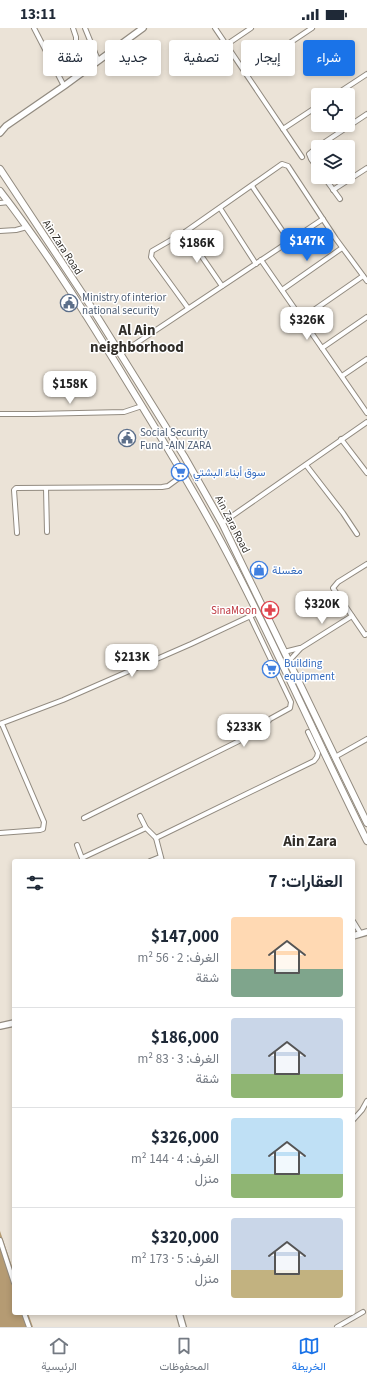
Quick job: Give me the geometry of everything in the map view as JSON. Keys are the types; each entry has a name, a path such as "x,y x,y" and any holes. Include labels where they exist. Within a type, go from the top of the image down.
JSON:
{"main road":[{"path":"0,133 6,126 64,86 143,28"},
{"path":"0,128 6,126"},
{"name":"Ain Zara Road","path":"0,169 90,305 184,456 222,523 367,823"},
{"name":"Ain Zara Road","path":"0,191 27,227 67,286 183,475 257,613 367,841"},
{"path":"355,935 367,932"},
{"path":"0,1026 12,1023"},
{"path":"180,1315 183,1327"}],"street":[{"path":"34,28 43,45"},
{"path":"73,28 77,40"},
{"path":"86,28 98,60"},
{"path":"215,28 223,40"},
{"path":"232,40 251,28"},
{"path":"294,40 312,28"},
{"path":"233,55 241,67"},
{"path":"346,88 367,74"},
{"path":"59,76 64,86"},
{"path":"247,76 302,157"},
{"path":"283,129 311,111"},
{"path":"328,140 367,114"},
{"path":"188,308 150,255 152,251 185,232 282,164 288,166 342,248 367,281"},
{"path":"333,190 367,168"},
{"path":"329,184 340,199"},
{"path":"252,186 290,242"},
{"path":"0,203 9,202"},
{"path":"220,208 256,264"},
{"path":"120,354 323,219"},
{"path":"0,231 16,230 27,227"},
{"path":"185,232 222,286"},
{"path":"282,290 342,248"},
{"path":"261,260 367,413"},
{"path":"301,318 363,276"},
{"path":"322,348 367,317"},
{"path":"342,376 367,359"},
{"path":"0,414 124,412 142,406"},
{"path":"222,523 367,422"},
{"path":"341,439 367,473"},
{"path":"306,465 343,513 357,534"},
{"path":"17,533 14,490 18,488 162,487 168,486 183,475"},
{"path":"46,488 47,532"},
{"path":"366,567 338,582 333,588 365,635 367,634"},
{"path":"0,833 40,830 43,828 44,822 1,724 63,700 191,644 257,613"},
{"path":"84,818 261,730 270,719 290,708 291,702 250,616"},
{"path":"284,652 300,648 352,616"},
{"path":"289,661 300,648"},
{"path":"156,838 315,760 318,753 308,732"},
{"path":"335,757 367,739"},
{"path":"140,816 146,828 156,838 161,859"},
{"path":"77,845 82,859 146,828"},
{"path":"355,925 360,934"},
{"path":"355,1118 367,1101"},
{"path":"0,1240 12,1277"},
{"path":"336,1327 362,1312"},
{"path":"25,1315 29,1327"}],"shaded area":[{"path":"0,1231 12,1266 12,1315 29,1315 33,1327 0,1327"}],"place":[{"name":"Ministry of interior national security","path":"69,303"},
{"name":"Social Security Fund -AIN ZARA","path":"127,438"},
{"name":"سوق أبناء البشتي","path":"180,472"},
{"name":"مغسلة","path":"259,570"},
{"name":"SinaMoon","path":"270,610"},
{"name":"Building equipment","path":"271,669"}],"district":[{"name":"Al Ain neighborhood","path":"137,338"},
{"name":"Ain Zara","path":"310,841"}]}
